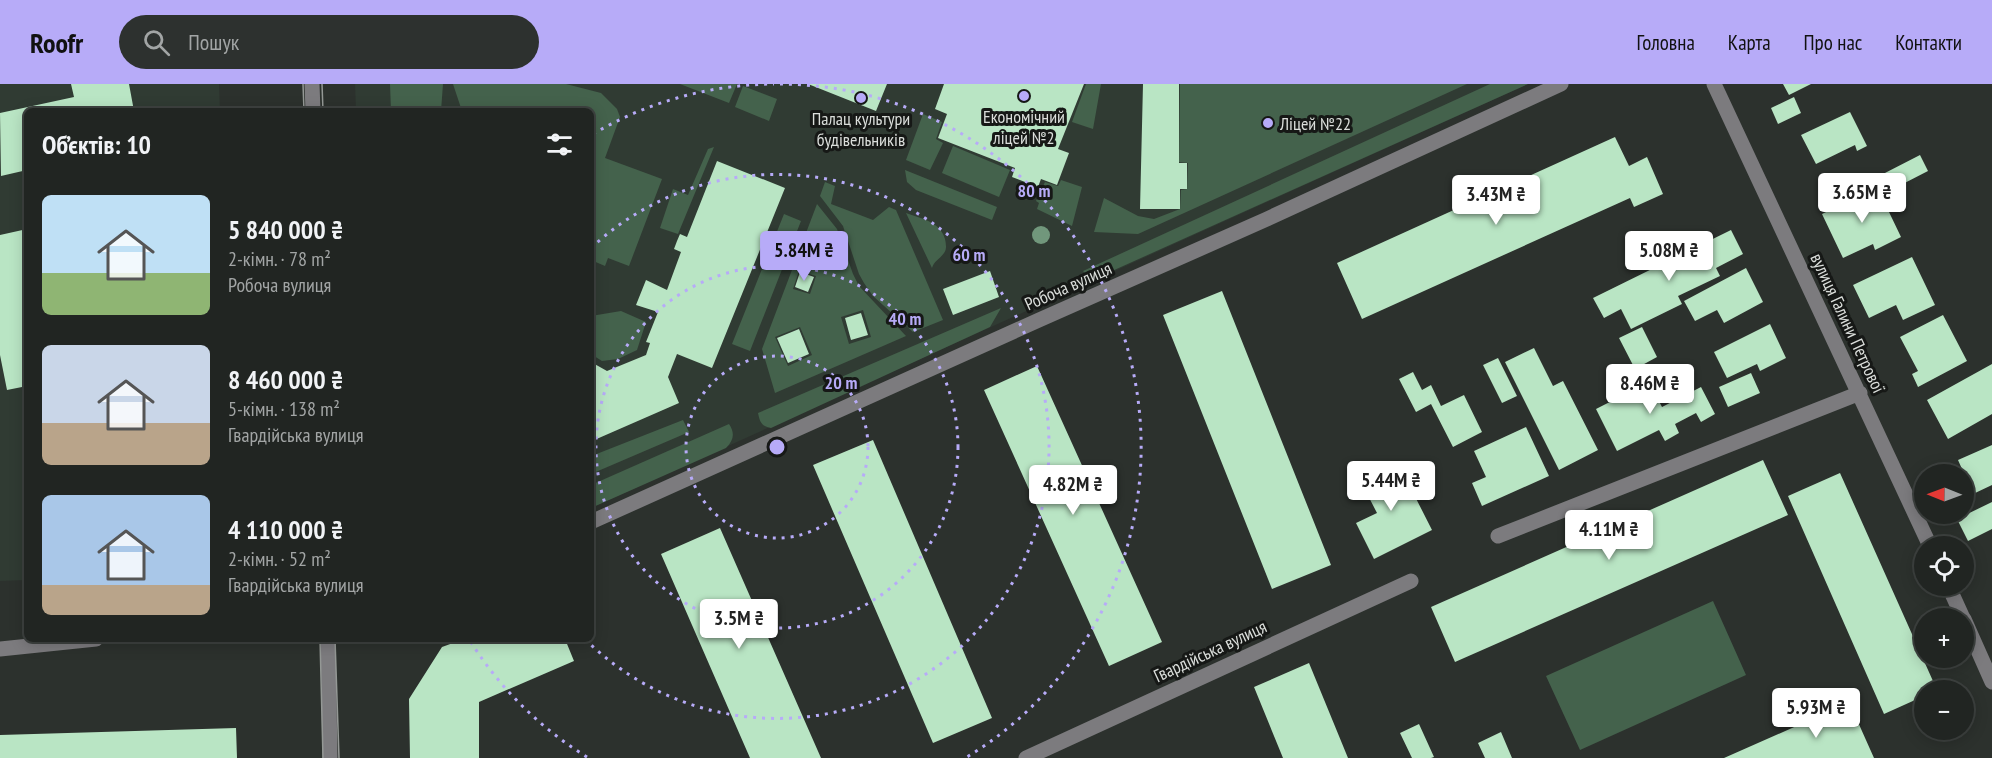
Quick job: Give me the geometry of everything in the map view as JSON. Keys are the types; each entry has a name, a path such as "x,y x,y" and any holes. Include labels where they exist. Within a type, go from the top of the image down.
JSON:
{"street":[{"path":"312,84 313,108"},
{"name":"Робоча вулиця","path":"594,521 1267,219 1561,84"},
{"name":"вулиця Галини Петрової","path":"1714,84 1925,536"},
{"path":"1498,536 1860,393"},
{"name":"Гвардійська вулиця","path":"1026,758 1411,581"},
{"path":"0,649 67,642"},
{"path":"328,642 330,758"},
{"path":"1974,643 1992,682"}],"shaded area":[{"path":"0,84 219,84 220,108 24,108 24,580 0,581"},
{"path":"355,84 1528,84 594,507 594,108 356,108"}],"green space":[{"path":"390,84 443,84 441,108 391,108"},
{"path":"453,84 566,84 601,93 617,109 620,117 605,158 662,179 629,266 608,258 605,266 594,261 594,108 461,108"},
{"path":"680,84 737,84 729,103"},
{"path":"1086,84 1101,84 1093,129 1072,122"},
{"name":"Ліцей №22","path":"1180,84 1467,84 1138,234 1094,232 1104,198 1138,216 1154,219 1180,209 1181,190 1187,189 1188,163 1179,162"},
{"path":"1490,84 1528,84 1092,280 1083,271"},
{"path":"743,86 777,99 769,121 735,107"},
{"path":"923,114 942,122 936,139 943,143 930,170 906,160"},
{"path":"953,146 1010,170 999,197 942,173"},
{"path":"714,147 678,234 660,228 673,189 688,195 708,149"},
{"path":"905,170 997,207 992,220 916,190 907,182"},
{"path":"1061,180 1082,187 1072,226 1037,209 1039,203 1036,201 1045,182 1058,186"},
{"path":"825,182 835,186 831,204 873,220 889,207 896,210 943,320 913,332 873,296 859,274 843,226 820,196"},
{"path":"817,204 837,229 859,286 906,336 775,393 762,349","holes":["799,271 816,276 810,294 793,289","863,310 871,337 849,344 841,317","800,327 812,355 788,366 775,337"]},
{"path":"906,213 934,224 943,233 946,250 932,268"},
{"path":"784,214 801,221 750,351 732,344"},
{"path":"1001,308 990,327 771,428 760,421 758,413"},
{"path":"621,311 646,322 637,350 618,359 602,361 594,356 594,316"},
{"path":"683,420 689,432 594,473 594,455"},
{"path":"729,424 732,430 731,442 726,448 594,507 594,484"},
{"path":"1713,601 1746,675 1580,750 1546,676"}],"building":[{"path":"71,84 129,84 133,108 24,108 24,171 1,176 0,113 74,97"},
{"name":"Палац культури будівельників","path":"808,84 887,84 876,111"},
{"path":"944,84 1084,84 1058,149 1069,153 1057,185 1041,179 1038,187 1012,177 1015,168 938,138 947,114 935,109"},
{"path":"1143,84 1179,84 1179,163 1187,163 1187,189 1180,189 1180,209 1140,209"},
{"path":"1783,84 1811,84 1789,95"},
{"path":"1794,97 1801,113 1778,124 1771,108"},
{"path":"1850,112 1867,146 1857,151 1855,145 1816,164 1801,135"},
{"path":"1615,137 1629,166 1647,157 1663,194 1634,207 1630,198 1362,319 1337,263"},
{"path":"1920,155 1928,171 1891,190 1883,174"},
{"path":"717,161 785,188 712,368 677,354 668,377 679,403 594,440 594,364 607,371 646,355 650,343 646,342 658,312 636,305 646,280 667,290 681,252 674,249 677,241 680,234 687,237"},
{"path":"1877,187 1901,237 1875,250 1873,244 1843,258 1822,214"},
{"path":"24,230 24,387 7,390 0,355 0,235"},
{"path":"1731,230 1743,254 1716,268 1720,276 1678,296 1682,304 1631,329 1621,309 1604,318 1593,298"},
{"path":"1912,257 1935,305 1903,320 1896,305 1869,318 1853,285"},
{"path":"1746,268 1763,302 1724,323 1717,310 1695,321 1684,301"},
{"path":"990,271 999,297 953,315 943,289"},
{"path":"800,272 814,277 808,292 795,287"},
{"path":"1222,291 1331,565 1272,589 1163,315"},
{"path":"861,313 868,335 851,340 845,318"},
{"path":"1943,315 1967,361 1918,387 1912,374 1918,371 1900,337"},
{"path":"1770,324 1786,358 1760,371 1757,364 1727,378 1714,352"},
{"path":"1642,327 1657,357 1635,369 1619,338"},
{"path":"799,329 809,354 788,363 777,338"},
{"path":"1534,348 1553,386 1563,381 1598,450 1559,470 1505,362"},
{"path":"1498,358 1517,396 1502,403 1483,365"},
{"path":"1992,364 1992,414 1948,439 1927,400"},
{"path":"1037,366 1162,642 1109,666 984,390"},
{"path":"1413,372 1422,390 1431,385 1441,406 1464,395 1482,432 1453,447 1431,404 1416,412 1399,379"},
{"path":"1751,373 1760,393 1728,407 1719,387"},
{"path":"1649,382 1662,407 1701,387 1715,414 1701,422 1696,413 1675,424 1679,433 1665,441 1659,430 1617,451 1596,409"},
{"path":"1526,427 1549,476 1482,506 1472,483 1486,477 1474,451"},
{"path":"873,440 992,718 933,743 813,465"},
{"path":"1992,445 1992,485 1974,494 1974,464 1960,464 1958,460"},
{"path":"1763,460 1788,515 1455,662 1431,607"},
{"path":"1397,461 1432,530 1374,559 1356,523 1377,513 1360,480"},
{"path":"1840,473 1914,639 1914,668 1927,668 1933,680 1914,680 1914,700 1884,714 1788,496"},
{"path":"1992,502 1992,529 1974,538 1974,536 1966,536 1960,524 1974,524 1974,511"},
{"path":"720,528 821,758 750,758 661,554"},
{"path":"456,642 566,642 574,661 479,702 479,758 410,758 409,699 442,647"},
{"path":"1309,663 1348,758 1283,758 1254,687"},
{"path":"1849,702 1874,758 1724,758 1792,728"},
{"path":"1419,724 1434,757 1412,758 1400,733"},
{"path":"236,728 237,758 0,758 0,735"},
{"path":"1501,732 1512,758 1485,758 1478,743"}],"tram line":[{"path":"303,84 304,108"},
{"path":"322,84 323,108"},
{"path":"320,642 323,758"},
{"path":"335,642 339,758"}],"place":[{"name":"Економічний ліцей №2","path":"1024,96"},
{"name":"Палац культури будівельників","path":"861,98"},
{"name":"Ліцей №22","path":"1268,123"}]}
